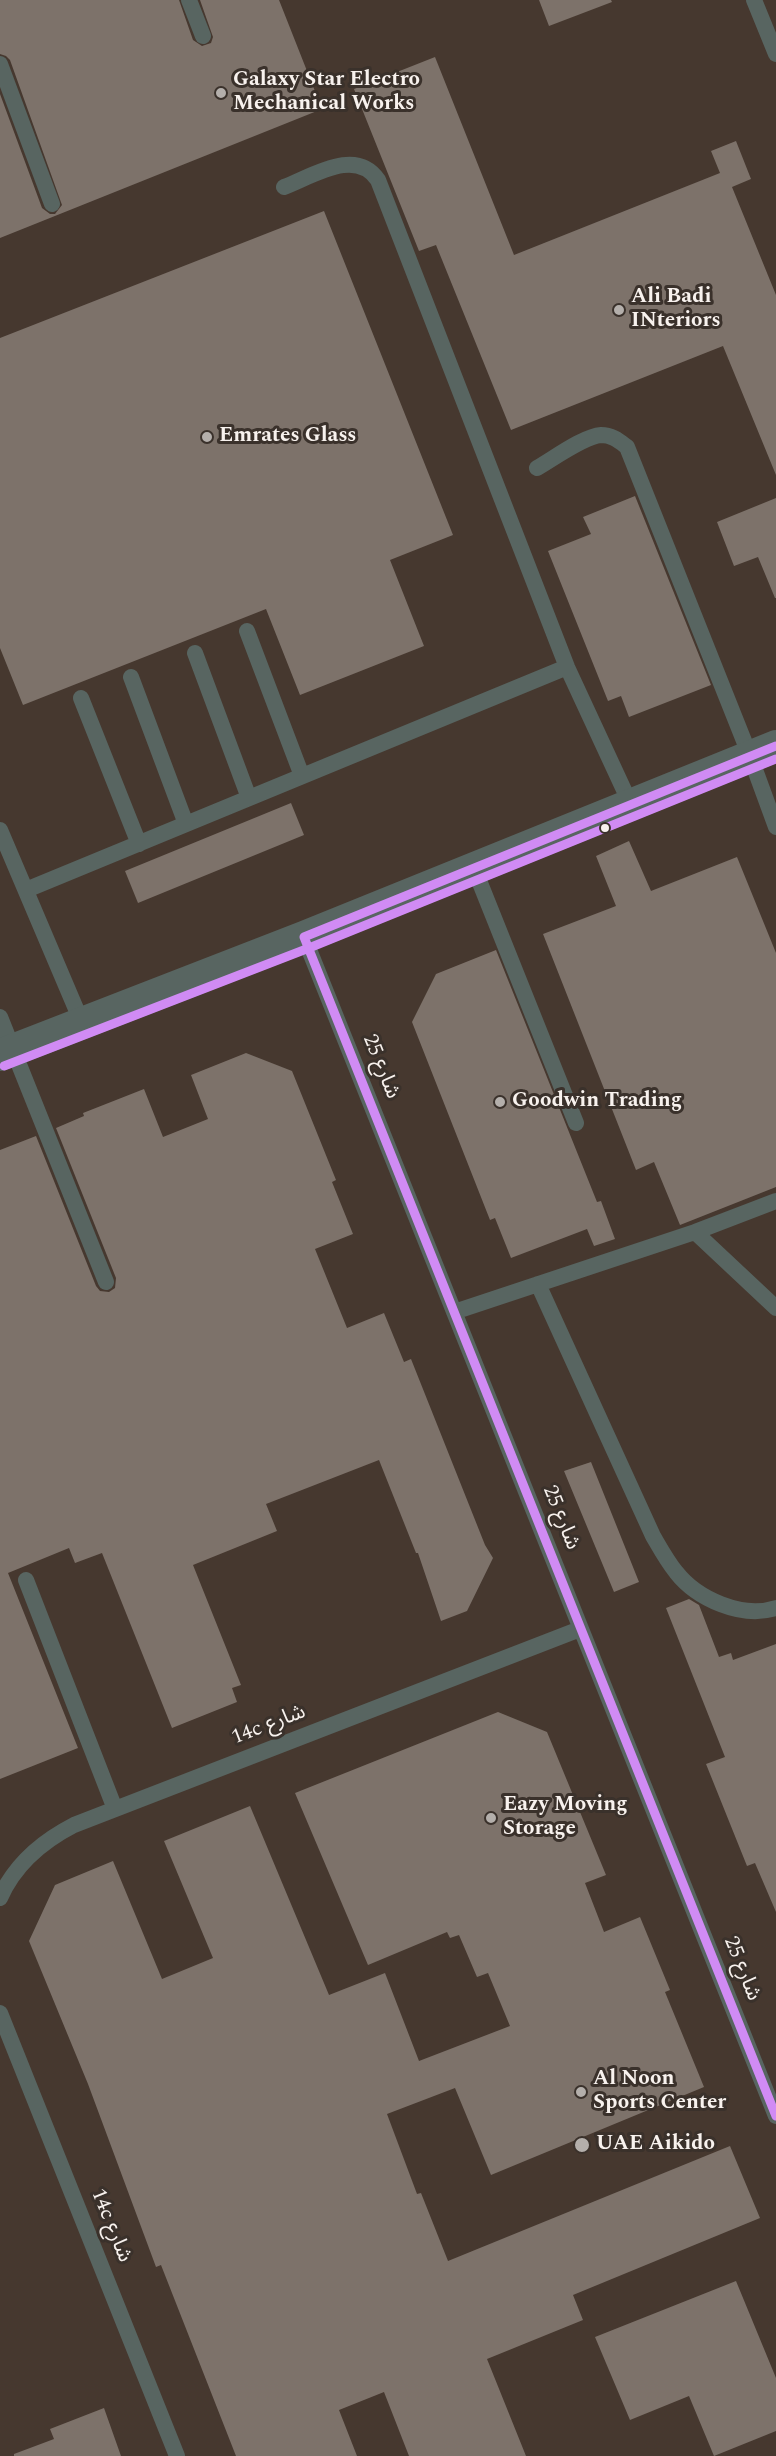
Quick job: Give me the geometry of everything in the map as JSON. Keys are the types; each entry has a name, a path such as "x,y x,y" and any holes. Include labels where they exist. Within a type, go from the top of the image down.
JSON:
{"street":[{"path":"7,1052 304,937 763,751"}],"lane":[{"path":"189,0 203,36"},
{"path":"754,0 776,54"},
{"path":"0,64 52,204"},
{"path":"284,188 346,163 364,166 373,172 378,180 567,667 630,803"},
{"path":"537,468 586,440 601,435 615,438 627,447 763,751 776,827"},
{"path":"247,631 302,776"},
{"path":"195,653 249,798"},
{"path":"26,890 567,667"},
{"path":"130,677 186,824"},
{"path":"81,698 139,844"},
{"path":"0,830 82,1023"},
{"path":"474,868 576,1124"},
{"name":"شارع 25","path":"304,937 580,1629 770,2085 776,2116"},
{"path":"0,1017 7,1052 106,1282"},
{"path":"454,1312 695,1232 776,1201"},
{"path":"695,1232 776,1308"},
{"path":"538,1284 654,1536 676,1572 691,1588 729,1607 750,1610 776,1608"},
{"path":"26,1580 115,1809"},
{"name":"14c شارع","path":"0,1898 18,1868 44,1843 74,1825 580,1629"},
{"name":"14c شارع","path":"0,2013 177,2456"}],"shaded area":[{"path":"0,0 776,0 776,2456 0,2456"}],"building":[{"path":"0,0 179,0 193,40 202,46 211,43 213,37 200,0 279,0 322,109 0,238 0,94 42,208 50,214 55,214 62,205 10,60 0,54"},
{"path":"539,0 611,0 612,2 549,26"},
{"name":"Ali Badi INteriors","path":"435,57 514,255 720,173 711,151 736,141 751,179 732,187 776,295 776,475 723,346 511,430 436,245 419,251 354,89"},
{"name":"Emrates Glass","path":"324,211 453,535 390,560 424,646 300,695 266,609 23,705 0,648 0,338"},
{"path":"635,496 711,685 629,717 621,696 608,701 548,551 591,534 583,517"},
{"path":"776,498 775,598 758,557 734,566 717,522"},
{"path":"291,803 304,835 138,903 125,871"},
{"path":"629,841 651,891 737,857 776,953 776,1187 680,1225 654,1162 636,1170 543,934 616,906 596,856"},
{"name":"Goodwin Trading","path":"496,950 597,1202 601,1201 615,1239 594,1246 587,1229 511,1258 495,1218 490,1220 412,1022 436,974"},
{"path":"246,1053 292,1071 336,1180 332,1182 353,1234 315,1249 347,1328 384,1313 404,1362 411,1359 485,1545 493,1558 467,1611 441,1621 418,1553 416,1553 379,1460 266,1504 277,1531 193,1565 241,1685 232,1688 237,1702 172,1728 102,1553 75,1563 69,1548 8,1573 78,1748 0,1779 0,1150 36,1136 96,1286 100,1291 109,1292 115,1288 116,1278 56,1128 84,1116 83,1113 144,1089 163,1137 208,1119 191,1075"},
{"path":"591,1462 639,1582 614,1592 564,1471"},
{"path":"689,1599 699,1605 719,1657 731,1653 733,1660 776,1644 776,1912 755,1863 747,1866 706,1764 725,1757 666,1608"},
{"path":"498,1712 547,1732 606,1875 585,1883 604,1932 640,1917 670,1990 665,1992 704,2087 491,2175 455,2088 387,2114 417,2194 421,2193 448,2261 730,2146 760,2218 573,2295 583,2320 487,2359 526,2456 409,2456 384,2392 339,2410 357,2456 236,2456 161,2265 156,2267 88,2084 29,1941 55,1885 113,1861 162,1979 213,1958 164,1841 250,1806 329,1995 385,1973 419,2061 510,2026 488,1973 477,1977 459,1935 450,1938 447,1932 368,1965 295,1793"},
{"path":"736,2281 776,2378 776,2431 714,2456 689,2396 630,2420 595,2337"},
{"path":"104,2408 121,2456 14,2456 14,2454 54,2439 50,2429"}],"transit line":[{"path":"776,746 304,937 776,2116"},
{"path":"4,1066 309,948 776,759"}],"place":[{"name":"Galaxy Star Electro Mechanical Works","path":"221,93"},
{"name":"Ali Badi INteriors","path":"619,310"},
{"name":"Emrates Glass","path":"207,437"},
{"name":"Goodwin Trading","path":"500,1102"},
{"name":"Eazy Moving Storage","path":"491,1818"},
{"name":"Al Noon Sports Center","path":"581,2092"},
{"name":"UAE Aikido","path":"582,2145"}]}
